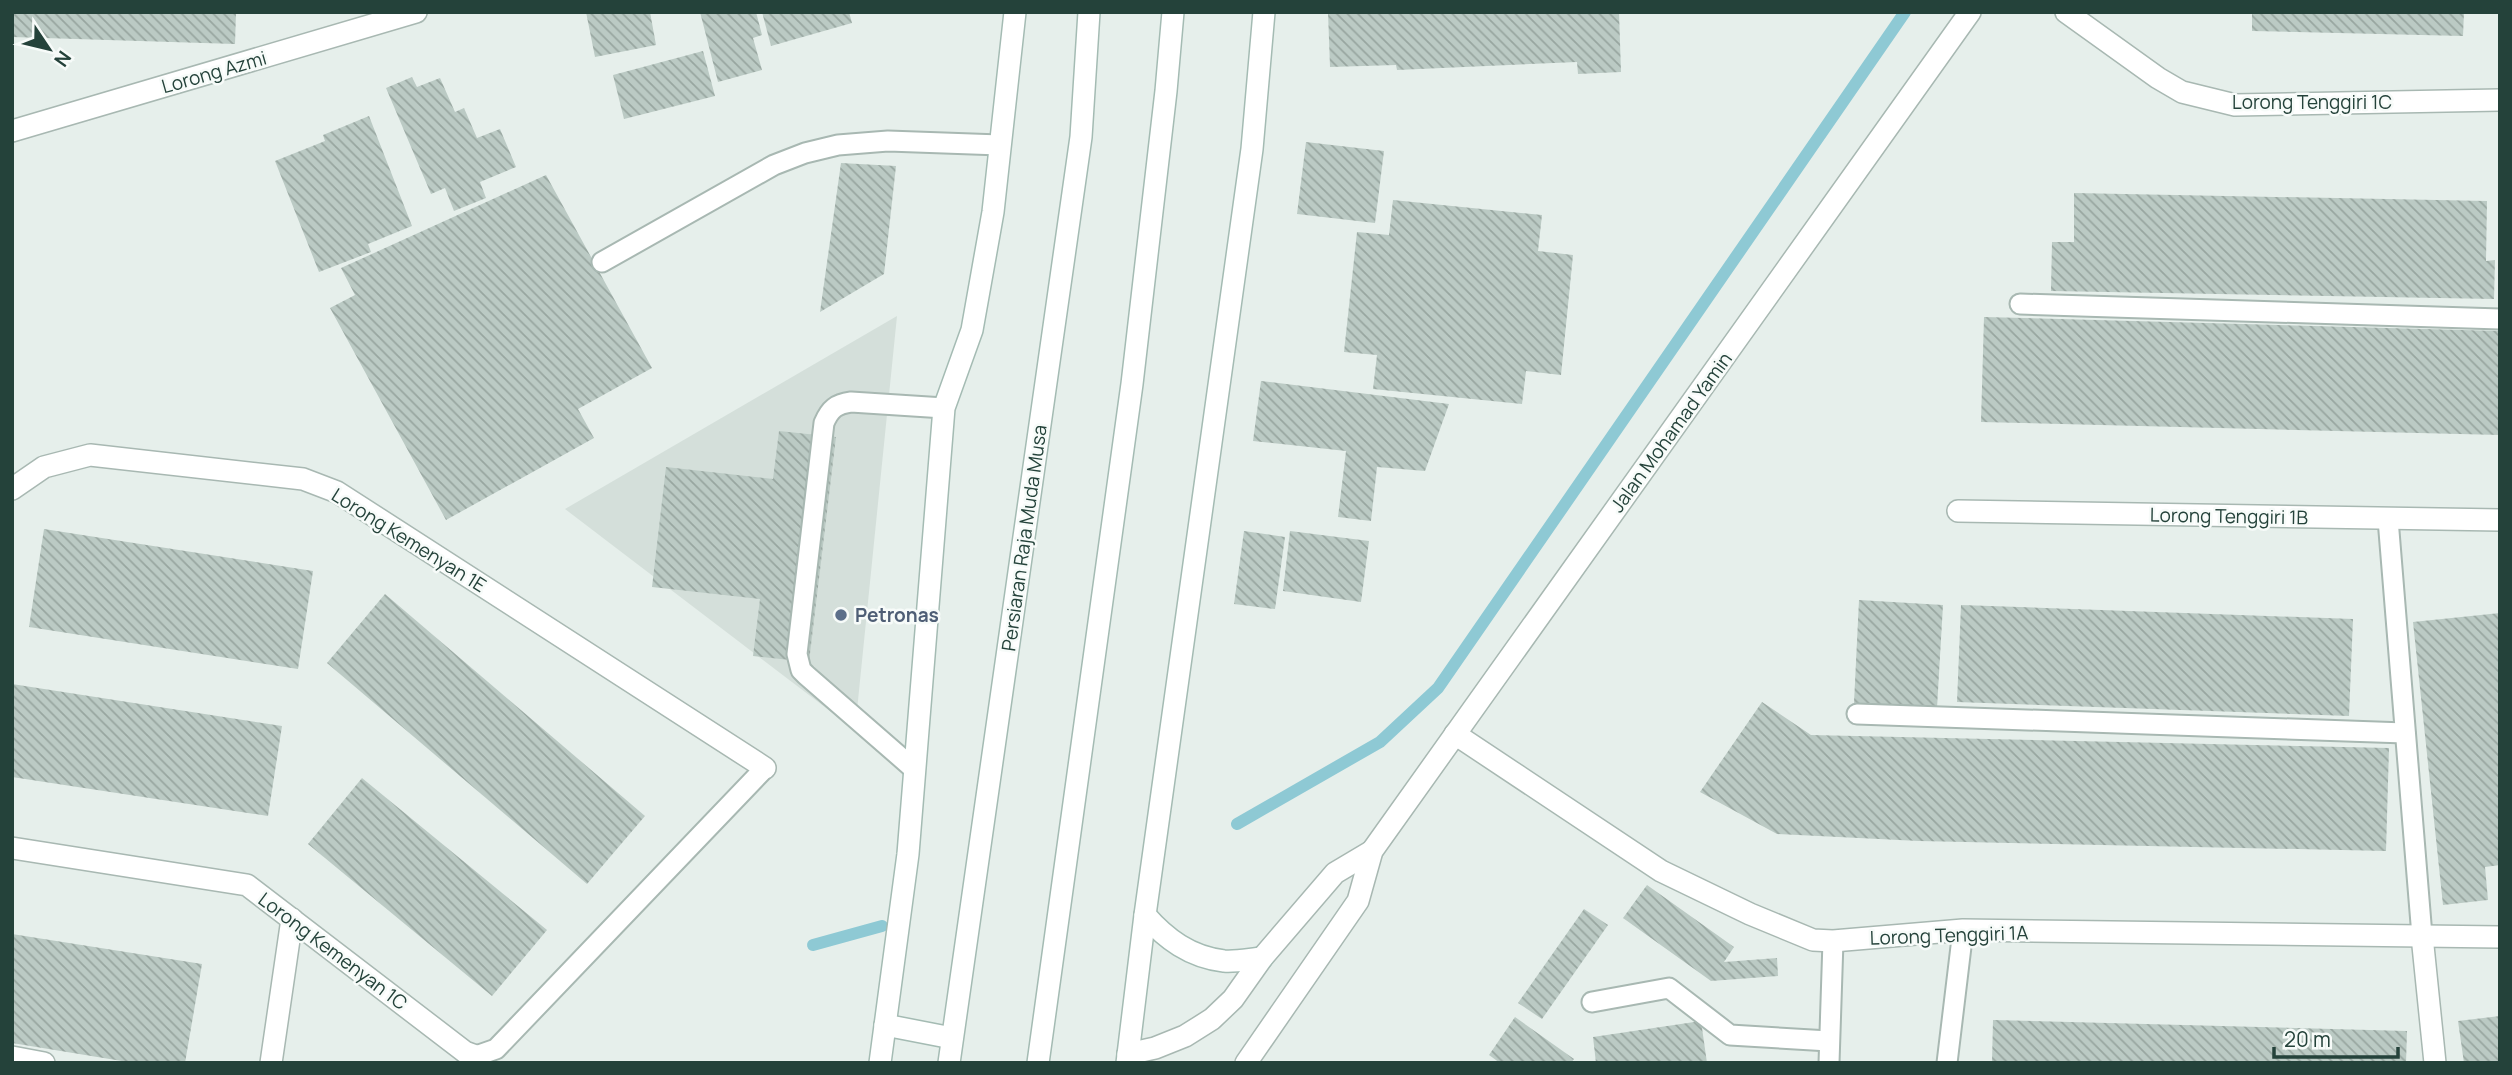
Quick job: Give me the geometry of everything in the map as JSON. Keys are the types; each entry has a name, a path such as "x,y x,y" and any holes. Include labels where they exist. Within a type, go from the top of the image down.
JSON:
{"street":[{"name":"Lorong Azmi","path":"12,131 416,12"},
{"path":"880,1063 908,854 944,408 972,330 993,212 1015,12"},
{"name":"Persiaran Raja Muda Musa","path":"949,1063 1081,138 1089,12"},
{"path":"1038,1063 1132,384 1166,91 1172,12"},
{"path":"1127,1059 1144,915 1252,149 1264,12"},
{"name":"Jalan Mohamad Yamin","path":"1245,1063 1358,901 1372,851 1970,12"},
{"name":"Lorong Tenggiri 1C","path":"2066,12 2158,78 2182,92 2235,105 2500,100"},
{"name":"Lorong Kemenyan 1E","path":"12,489 44,467 90,455 303,479 337,492 765,768"},
{"name":"Lorong Tenggiri 1B","path":"1958,511 2500,520"},
{"name":"Lorong Tenggiri 1A","path":"1455,734 1661,872 1813,940 1833,941 1964,930 2500,937"},
{"name":"Lorong Kemenyan 1C","path":"12,848 247,885 465,1052 476,1056"},
{"name":"Jalan Mohamad Yamin","path":"1127,1059 1185,1036 1212,1019 1233,999 1262,958 1335,873 1372,851"},
{"path":"1144,915 1163,935 1186,951 1224,961 1262,958"},
{"path":"271,1063 292,919"},
{"path":"2422,936 2435,1063"},
{"path":"885,1025 952,1038"},
{"path":"12,1057 44,1063"}],"lane":[{"path":"602,262 774,165 805,153 838,145 888,141 1000,145"},
{"path":"2020,304 2500,319"},
{"path":"914,769 806,675 801,670 797,654 824,424 829,412 839,403 851,402 944,408"},
{"path":"2388,519 2422,936"},
{"path":"1857,713 2405,733"},
{"path":"476,1056 496,1049 765,768"},
{"path":"1948,1063 1964,930"},
{"path":"1829,1063 1833,941"},
{"path":"1592,1002 1669,988 1730,1035 1829,1041"}],"shaded area":[{"path":"897,316 855,730 565,509"}],"building":[{"path":"12,12 236,12 235,44 12,37"},
{"path":"586,12 650,12 656,45 595,57"},
{"path":"700,12 756,12 762,35 753,38 762,70 718,82"},
{"path":"762,12 849,12 852,23 771,46"},
{"path":"1328,12 1619,12 1621,72 1578,74 1577,62 1397,70 1396,65 1330,67"},
{"path":"2252,12 2464,12 2463,36 2252,31"},
{"path":"703,51 715,96 624,119 613,75"},
{"path":"412,77 417,87 440,78 455,112 464,108 477,138 500,129 516,167 480,182 486,198 454,211 445,188 431,194 386,88"},
{"path":"369,116 412,226 368,244 371,252 319,272 275,161 325,141 323,135"},
{"path":"1306,142 1384,151 1375,223 1297,214"},
{"path":"841,163 896,166 884,274 820,312"},
{"path":"546,175 652,368 578,409 594,438 446,520 330,308 355,295 341,268"},
{"path":"2074,193 2487,201 2486,261 2495,260 2494,299 2051,291 2052,242 2074,242"},
{"path":"1393,200 1542,215 1538,251 1573,255 1561,375 1526,371 1522,404 1373,389 1377,355 1344,352 1357,232 1389,235"},
{"path":"1984,317 2500,331 2500,435 1981,422"},
{"path":"1261,381 1449,404 1425,471 1377,467 1371,521 1338,517 1346,451 1253,441"},
{"path":"779,431 836,437 809,662 753,656 760,599 652,587 666,467 773,479"},
{"path":"44,529 313,571 298,669 29,627"},
{"path":"1244,531 1285,537 1275,609 1234,604"},
{"path":"1290,531 1369,541 1361,602 1283,591"},
{"path":"385,594 645,816 587,884 327,663"},
{"path":"1859,600 1943,605 1937,708 1854,703"},
{"path":"1961,605 2353,619 2349,716 1957,702"},
{"path":"2500,613 2500,865 2485,867 2488,900 2443,905 2413,622"},
{"path":"12,684 282,726 268,816 12,777"},
{"path":"1762,702 1811,735 2389,748 2386,851 1919,841 1777,834 1700,792"},
{"path":"362,778 547,930 492,996 308,844"},
{"path":"1647,885 1734,947 1724,962 1777,958 1778,976 1711,981 1623,918"},
{"path":"1584,909 1608,925 1542,1019 1518,1003"},
{"path":"12,934 202,964 185,1063 134,1063 12,1043"},
{"path":"2500,1016 2500,1063 2464,1063 2458,1021"},
{"path":"1515,1017 1574,1059 1571,1063 1500,1063 1489,1055"},
{"path":"1993,1020 2407,1031 2406,1063 1992,1063"},
{"path":"1701,1021 1707,1063 1596,1063 1593,1037"}],"waterway":[{"path":"1237,824 1380,742 1438,688 1905,12"},
{"path":"813,945 882,926"}],"place":[{"name":"Petronas","path":"841,615"}]}
